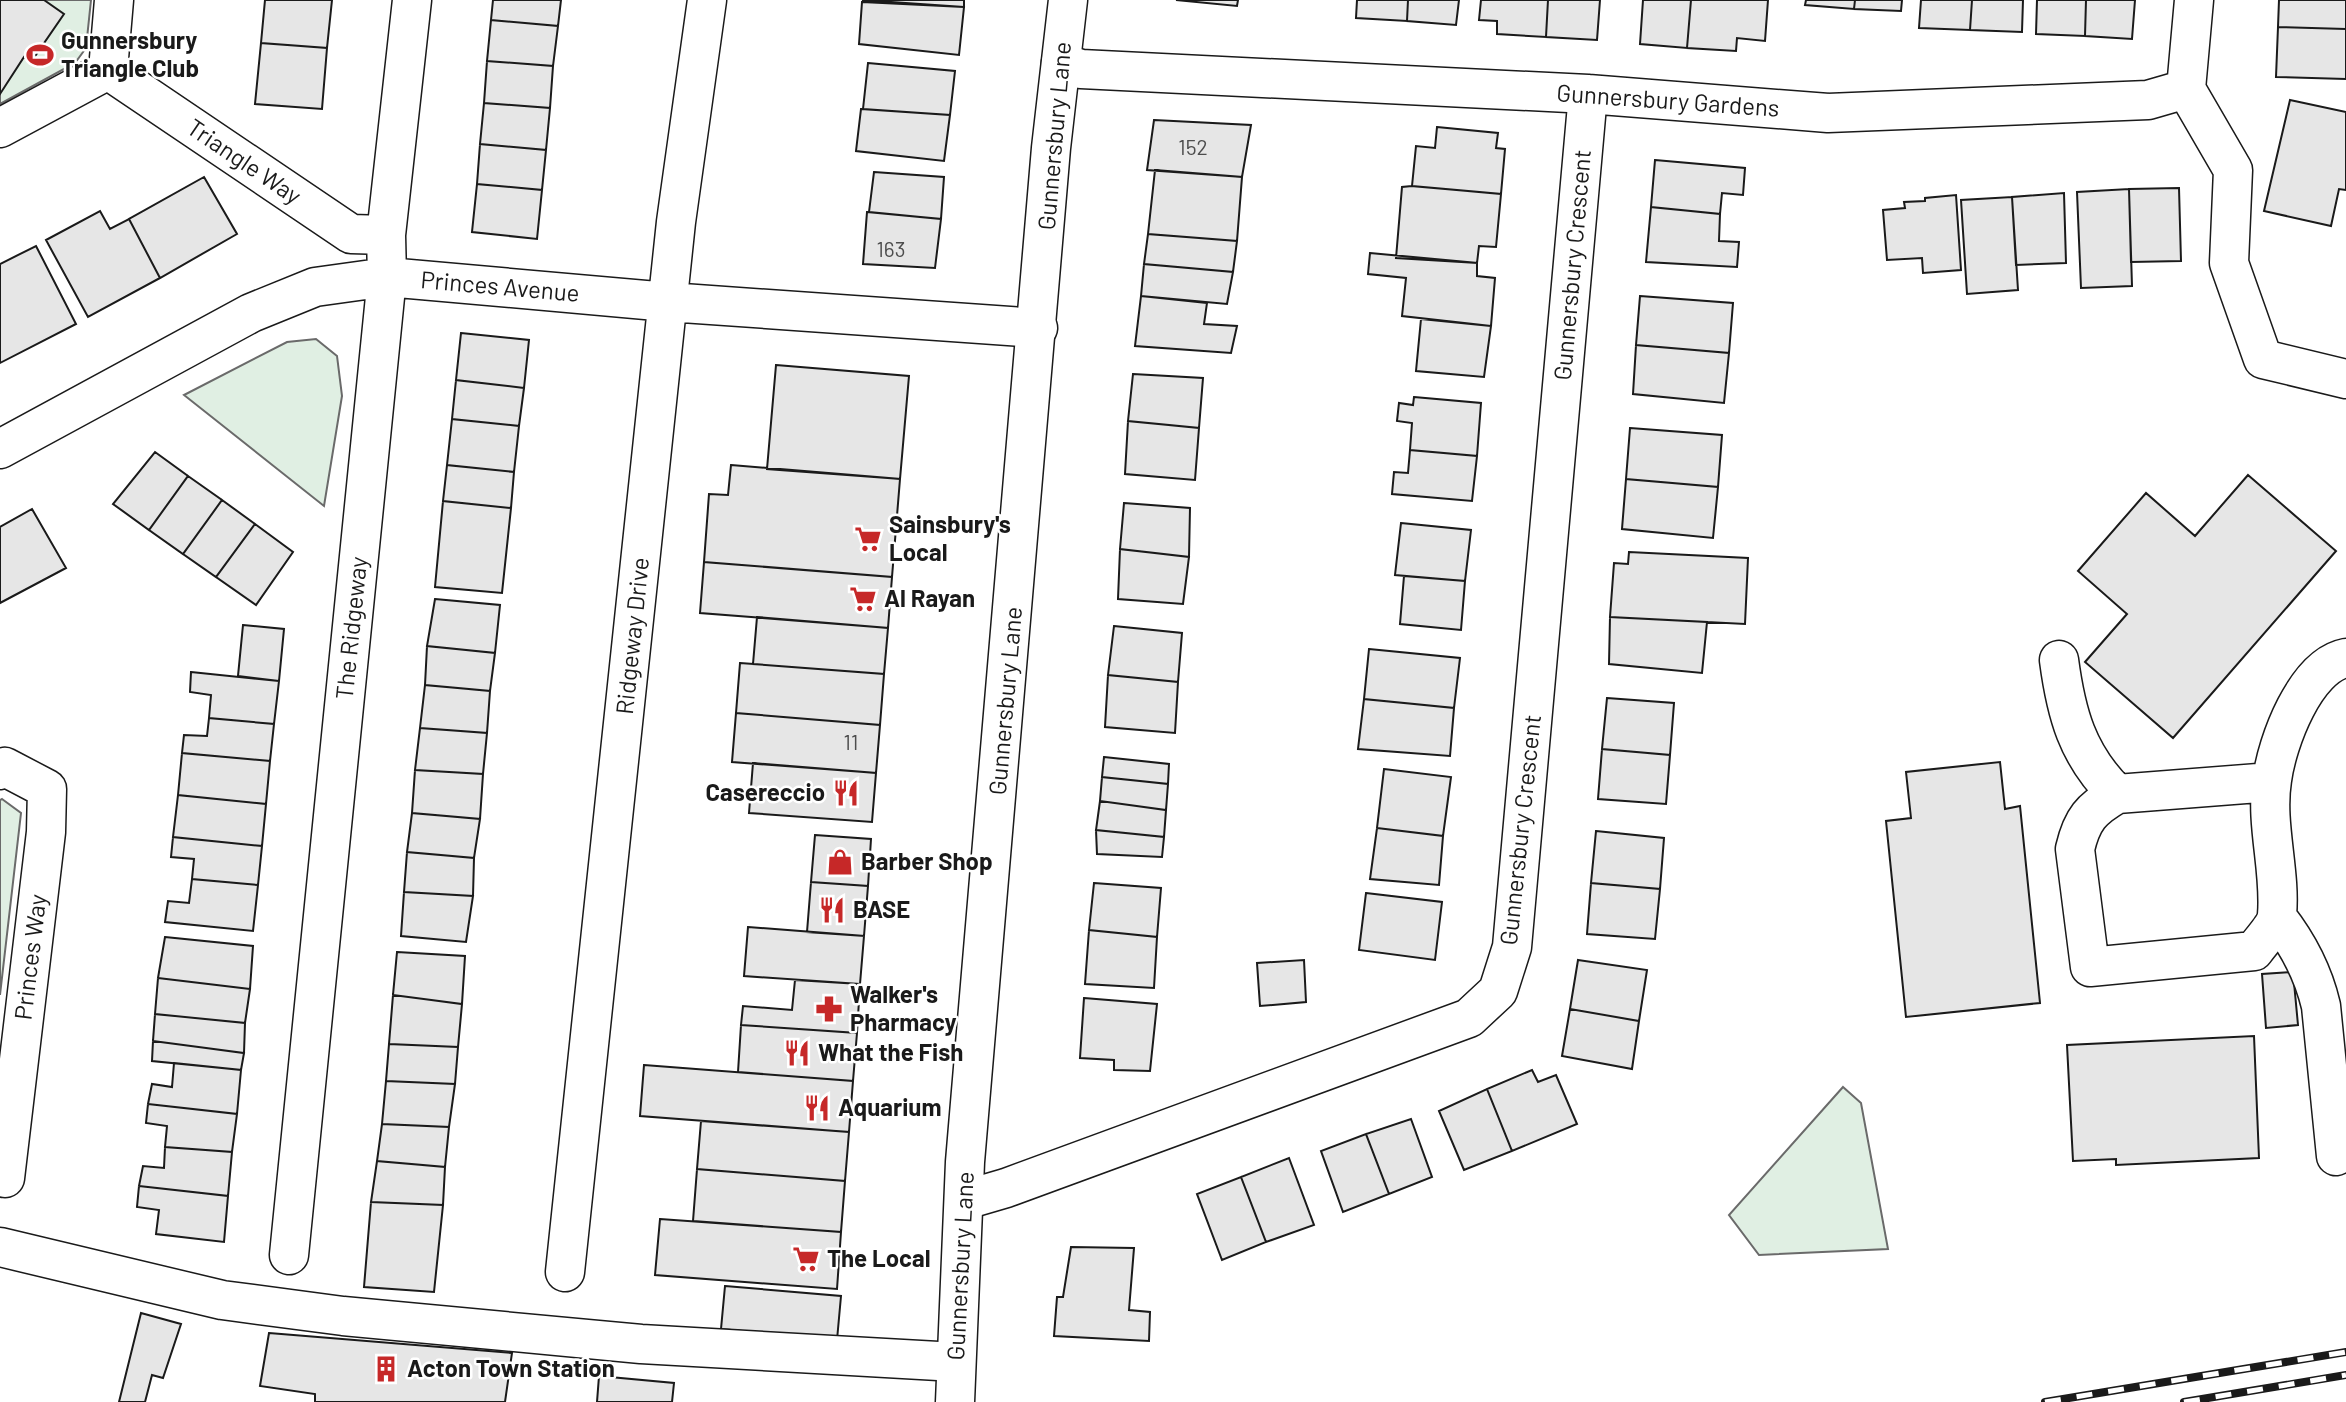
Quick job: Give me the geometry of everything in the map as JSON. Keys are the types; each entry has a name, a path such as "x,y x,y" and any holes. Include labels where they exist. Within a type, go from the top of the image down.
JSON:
{"street":[{"path":"0,128 108,71 114,0"},
{"name":"The Ridgeway","path":"289,1255 387,277 386,235 412,0"},
{"name":"Ridgeway Drive","path":"565,1272 668,302 707,0"},
{"name":"Gunnersbury Lane","path":"955,1402 965,1162 1038,328 1051,148 1068,0"},
{"path":"2194,0 2186,89 2233,170 2229,263 2263,359 2346,379"},
{"name":"Gunnersbury Gardens","path":"1061,63 1081,69 1588,94 1828,113 2148,100 2186,89"},
{"name":"Triangle Way","path":"108,71 351,234 386,235"},
{"name":"Gunnersbury Crescent","path":"965,1200 1006,1188 1469,1018 1498,991 1512,947 1588,94"},
{"name":"Princes Avenue","path":"0,449 251,313 315,287 387,277 668,302 1038,328"},
{"path":"2336,1156 2319,996 2297,943 2277,917 2271,782 2290,720 2306,689 2332,661 2346,658"},
{"path":"2059,660 2065,706 2074,732 2095,769 2117,794"},
{"name":"Princes Way","path":"0,770 5,767 47,789 46,832 5,1178"},
{"path":"2271,782 2117,794 2095,806 2080,830 2076,849 2090,967 2255,951 2277,917"},
{"path":"0,1247 222,1300 343,1316 641,1344 956,1362"}],"green space":[{"name":"Gunnersbury Triangle Club","path":"0,0 91,0 86,48 75,63 0,104"},
{"path":"316,339 337,356 342,396 324,506 184,395 287,342"},
{"path":"0,800 21,813 0,995"},
{"path":"1843,1087 1861,1103 1888,1249 1759,1255 1729,1215"}],"building":[{"path":"0,0 44,0 64,14 31,62 24,57 0,94"},
{"path":"265,0 332,0 327,48 261,43"},
{"path":"493,0 561,0 558,26 491,20"},
{"path":"862,0 964,0 964,7"},
{"path":"1176,0 1238,0 1237,6"},
{"path":"1357,0 1408,0 1407,21 1356,18"},
{"path":"1408,0 1459,0 1456,25 1407,21"},
{"path":"1481,0 1548,0 1546,37 1497,34 1497,21 1479,20"},
{"path":"1548,0 1600,0 1597,40 1546,37"},
{"path":"1643,0 1691,0 1687,48 1640,44"},
{"path":"1691,0 1768,0 1765,41 1737,38 1736,51 1687,48"},
{"path":"1806,0 1855,0 1854,9 1805,5"},
{"path":"1855,0 1902,0 1901,11 1854,9"},
{"path":"1921,0 1972,0 1970,30 1919,28"},
{"path":"1972,0 2023,0 2022,32 1970,30"},
{"path":"2037,0 2086,0 2085,36 2036,34"},
{"path":"2086,0 2135,0 2132,39 2085,36"},
{"path":"2279,0 2346,0 2346,29 2278,27"},
{"path":"862,2 964,7 959,55 859,44"},
{"path":"491,20 558,26 553,66 487,61"},
{"path":"2278,27 2346,29 2346,79 2276,77"},
{"path":"261,43 327,48 322,109 255,104"},
{"path":"487,61 553,66 550,108 484,103"},
{"path":"868,63 955,71 950,115 863,109"},
{"path":"2290,100 2346,112 2346,190 2339,189 2331,226 2264,211"},
{"path":"484,103 550,108 546,150 480,144"},
{"path":"861,109 950,115 944,161 856,151"},
{"path":"1154,120 1251,125 1242,177 1147,170"},
{"path":"1437,127 1498,133 1496,148 1505,149 1501,194 1412,186 1416,146 1435,148"},
{"path":"480,144 546,150 542,190 477,184"},
{"path":"1655,160 1745,168 1743,195 1722,193 1720,214 1651,207"},
{"path":"1155,170 1242,177 1237,241 1148,234"},
{"path":"874,172 944,177 941,219 869,212"},
{"path":"204,177 237,234 160,278 129,219"},
{"path":"477,184 542,190 537,239 472,232"},
{"path":"1402,187 1501,194 1496,247 1479,246 1477,263 1396,258"},
{"path":"2179,188 2181,261 2131,262 2129,189"},
{"path":"2129,189 2132,286 2081,288 2077,192"},
{"path":"2064,193 2066,263 2016,265 2012,197"},
{"path":"1956,195 1961,270 1923,273 1922,258 1887,260 1883,210 1905,208 1904,202"},
{"path":"2012,197 2018,290 1967,294 1961,200"},
{"path":"1651,207 1720,214 1719,241 1739,242 1737,267 1646,262"},
{"path":"100,211 110,229 129,219 160,278 88,317 46,240"},
{"path":"867,212 941,219 935,268 863,264"},
{"path":"1148,234 1237,241 1233,272 1144,264"},
{"path":"36,246 76,324 0,363 0,264"},
{"path":"1370,253 1477,263 1477,276 1495,278 1491,326 1402,316 1406,278 1368,274"},
{"path":"1144,264 1233,272 1227,304 1141,296"},
{"path":"1141,296 1207,303 1204,324 1237,326 1231,353 1135,346"},
{"path":"1640,296 1733,303 1729,353 1636,345"},
{"path":"1421,319 1491,326 1484,377 1416,371"},
{"path":"461,333 529,340 524,388 456,380"},
{"path":"1636,345 1729,353 1724,403 1633,394"},
{"path":"776,365 909,376 900,479 767,469"},
{"path":"1133,374 1203,378 1199,428 1128,421"},
{"path":"456,380 524,388 519,426 452,419"},
{"path":"1414,397 1481,403 1477,456 1410,450 1412,423 1397,421 1399,403 1413,405"},
{"path":"452,419 519,426 514,472 447,465"},
{"path":"1128,421 1199,428 1195,480 1125,474"},
{"path":"1630,428 1722,435 1718,487 1626,479"},
{"path":"1410,450 1477,456 1472,501 1392,494 1394,472 1408,473"},
{"path":"155,452 188,476 149,530 113,504"},
{"path":"447,465 514,472 511,508 443,501"},
{"path":"731,465 900,479 892,577 704,562 709,494 728,495"},
{"path":"2248,475 2336,551 2173,738 2085,662 2127,614 2078,571 2146,493 2195,536"},
{"path":"188,476 222,500 183,554 149,530"},
{"path":"1626,479 1718,487 1713,538 1622,529"},
{"path":"222,500 255,524 216,577 183,554"},
{"path":"443,501 511,508 502,593 435,587"},
{"path":"1124,503 1190,508 1189,557 1120,549"},
{"path":"32,509 66,568 0,603 0,527"},
{"path":"1401,523 1471,530 1465,581 1395,575"},
{"path":"255,524 293,552 256,605 216,577"},
{"path":"1120,549 1189,557 1183,604 1118,599"},
{"path":"1629,552 1748,558 1745,624 1610,617 1614,563 1628,564"},
{"path":"704,562 892,577 888,628 700,613"},
{"path":"1404,576 1465,581 1461,630 1400,624"},
{"path":"435,599 500,605 495,653 427,646"},
{"path":"757,617 888,628 884,674 753,664"},
{"path":"1610,617 1707,622 1702,673 1609,664"},
{"path":"243,625 284,629 279,681 238,676"},
{"path":"1114,626 1182,633 1178,682 1108,675"},
{"path":"427,646 495,653 490,691 425,685"},
{"path":"1369,649 1460,658 1454,708 1364,699"},
{"path":"740,663 884,674 880,725 736,713"},
{"path":"191,672 279,681 274,724 209,718 211,695 190,692"},
{"path":"1108,675 1178,682 1175,733 1105,727"},
{"path":"425,685 490,691 487,733 420,728"},
{"path":"1607,698 1674,703 1670,755 1602,749"},
{"path":"1364,699 1454,708 1450,756 1358,749"},
{"path":"736,713 880,725 876,773 732,762"},
{"path":"209,718 274,724 270,761 182,753 184,735 207,736"},
{"path":"420,728 487,733 483,774 415,770"},
{"path":"1602,749 1670,755 1666,804 1598,799"},
{"path":"182,753 270,761 266,804 178,795"},
{"path":"1104,757 1169,764 1168,784 1102,777"},
{"path":"2000,762 2005,809 2020,806 2040,1003 1906,1017 1886,821 1911,818 1906,772"},
{"path":"753,763 876,773 872,822 749,813"},
{"path":"1384,769 1451,777 1443,836 1377,828"},
{"path":"415,770 483,774 480,819 412,813"},
{"path":"1102,777 1168,784 1166,810 1100,801"},
{"path":"178,795 266,804 262,846 173,837"},
{"path":"1100,801 1166,810 1164,837 1096,830"},
{"path":"412,813 480,819 474,858 407,852"},
{"path":"1377,828 1443,836 1439,885 1370,879"},
{"path":"1096,830 1164,837 1162,857 1097,854"},
{"path":"1596,831 1664,838 1660,889 1591,883"},
{"path":"815,835 871,839 868,886 811,882"},
{"path":"173,837 262,846 258,885 192,879 194,859 171,857"},
{"path":"407,852 474,858 473,896 404,892"},
{"path":"192,879 258,885 253,931 165,922 168,901 189,903"},
{"path":"811,882 868,886 864,936 807,932"},
{"path":"1094,883 1161,888 1157,937 1089,930"},
{"path":"1591,883 1660,889 1655,939 1587,934"},
{"path":"404,892 473,896 466,942 401,936"},
{"path":"1366,893 1442,902 1435,960 1359,950"},
{"path":"748,927 864,936 860,984 744,976"},
{"path":"1089,930 1157,937 1154,988 1085,984"},
{"path":"165,937 253,946 250,989 158,978"},
{"path":"397,952 465,956 462,1004 393,995"},
{"path":"1304,960 1306,1002 1260,1006 1257,963"},
{"path":"1578,960 1647,970 1639,1021 1570,1009"},
{"path":"2293,972 2298,1025 2266,1028 2262,974"},
{"path":"158,978 250,989 245,1023 155,1014"},
{"path":"795,980 860,984 857,1033 741,1025 743,1006 792,1010"},
{"path":"393,995 462,1004 458,1047 389,1044"},
{"path":"1084,998 1157,1004 1150,1071 1114,1070 1114,1060 1080,1058"},
{"path":"1570,1009 1639,1021 1632,1069 1562,1056"},
{"path":"155,1014 245,1023 244,1053 153,1041"},
{"name":"What the Fish","path":"741,1025 857,1033 853,1081 738,1072"},
{"path":"2254,1036 2259,1158 2116,1165 2116,1159 2073,1161 2067,1045"},
{"path":"153,1041 244,1053 241,1070 152,1061"},
{"path":"389,1044 458,1047 455,1084 386,1081"},
{"path":"174,1063 241,1070 237,1114 148,1104 152,1084 172,1087"},
{"path":"644,1065 853,1081 849,1132 640,1116"},
{"path":"1532,1070 1538,1082 1556,1075 1577,1124 1512,1151 1487,1089"},
{"path":"386,1081 455,1084 449,1127 382,1124"},
{"path":"1487,1089 1512,1151 1464,1170 1439,1111"},
{"path":"148,1104 237,1114 232,1152 165,1147 167,1126 146,1123"},
{"path":"1411,1119 1432,1177 1389,1194 1366,1134"},
{"path":"701,1121 849,1132 845,1181 697,1169"},
{"path":"382,1124 449,1127 445,1167 377,1161"},
{"path":"1366,1134 1389,1194 1343,1212 1321,1151"},
{"path":"165,1147 232,1152 228,1196 139,1186 143,1166 164,1168"},
{"path":"1289,1158 1314,1225 1266,1242 1241,1177"},
{"path":"377,1161 445,1167 443,1205 371,1202"},
{"path":"697,1169 845,1181 841,1232 693,1221"},
{"path":"1241,1177 1266,1242 1222,1260 1197,1194"},
{"path":"139,1186 228,1196 224,1242 156,1234 159,1210 137,1207"},
{"path":"371,1202 443,1205 434,1292 364,1287"},
{"path":"660,1219 841,1232 837,1289 655,1275"},
{"path":"1071,1247 1134,1248 1129,1310 1150,1312 1149,1341 1054,1336 1057,1297 1063,1297"},
{"path":"725,1286 841,1296 837,1340 721,1329"},
{"path":"141,1313 181,1324 163,1378 152,1375 145,1402 119,1402"},
{"name":"Acton Town Station","path":"269,1333 512,1353 505,1402 315,1402 315,1394 260,1386"},
{"name":"Acton Town Station","path":"599,1376 674,1383 672,1402 597,1402"}],"railway":[{"path":"2045,1402 2346,1352"},
{"path":"2184,1402 2346,1375"}],"place":[{"name":"Gunnersbury Triangle Club","path":"40,55"},
{"name":"Sainsbury's Local","path":"868,539"},
{"name":"Al Rayan","path":"863,599"},
{"name":"Casereccio","path":"846,793"},
{"name":"Barber Shop","path":"840,862"},
{"name":"BASE","path":"832,910"},
{"name":"Walker's Pharmacy","path":"829,1009"},
{"name":"What the Fish","path":"797,1053"},
{"name":"Aquarium","path":"817,1108"},
{"name":"The Local","path":"806,1259"},
{"name":"Acton Town Station","path":"386,1369"}]}
